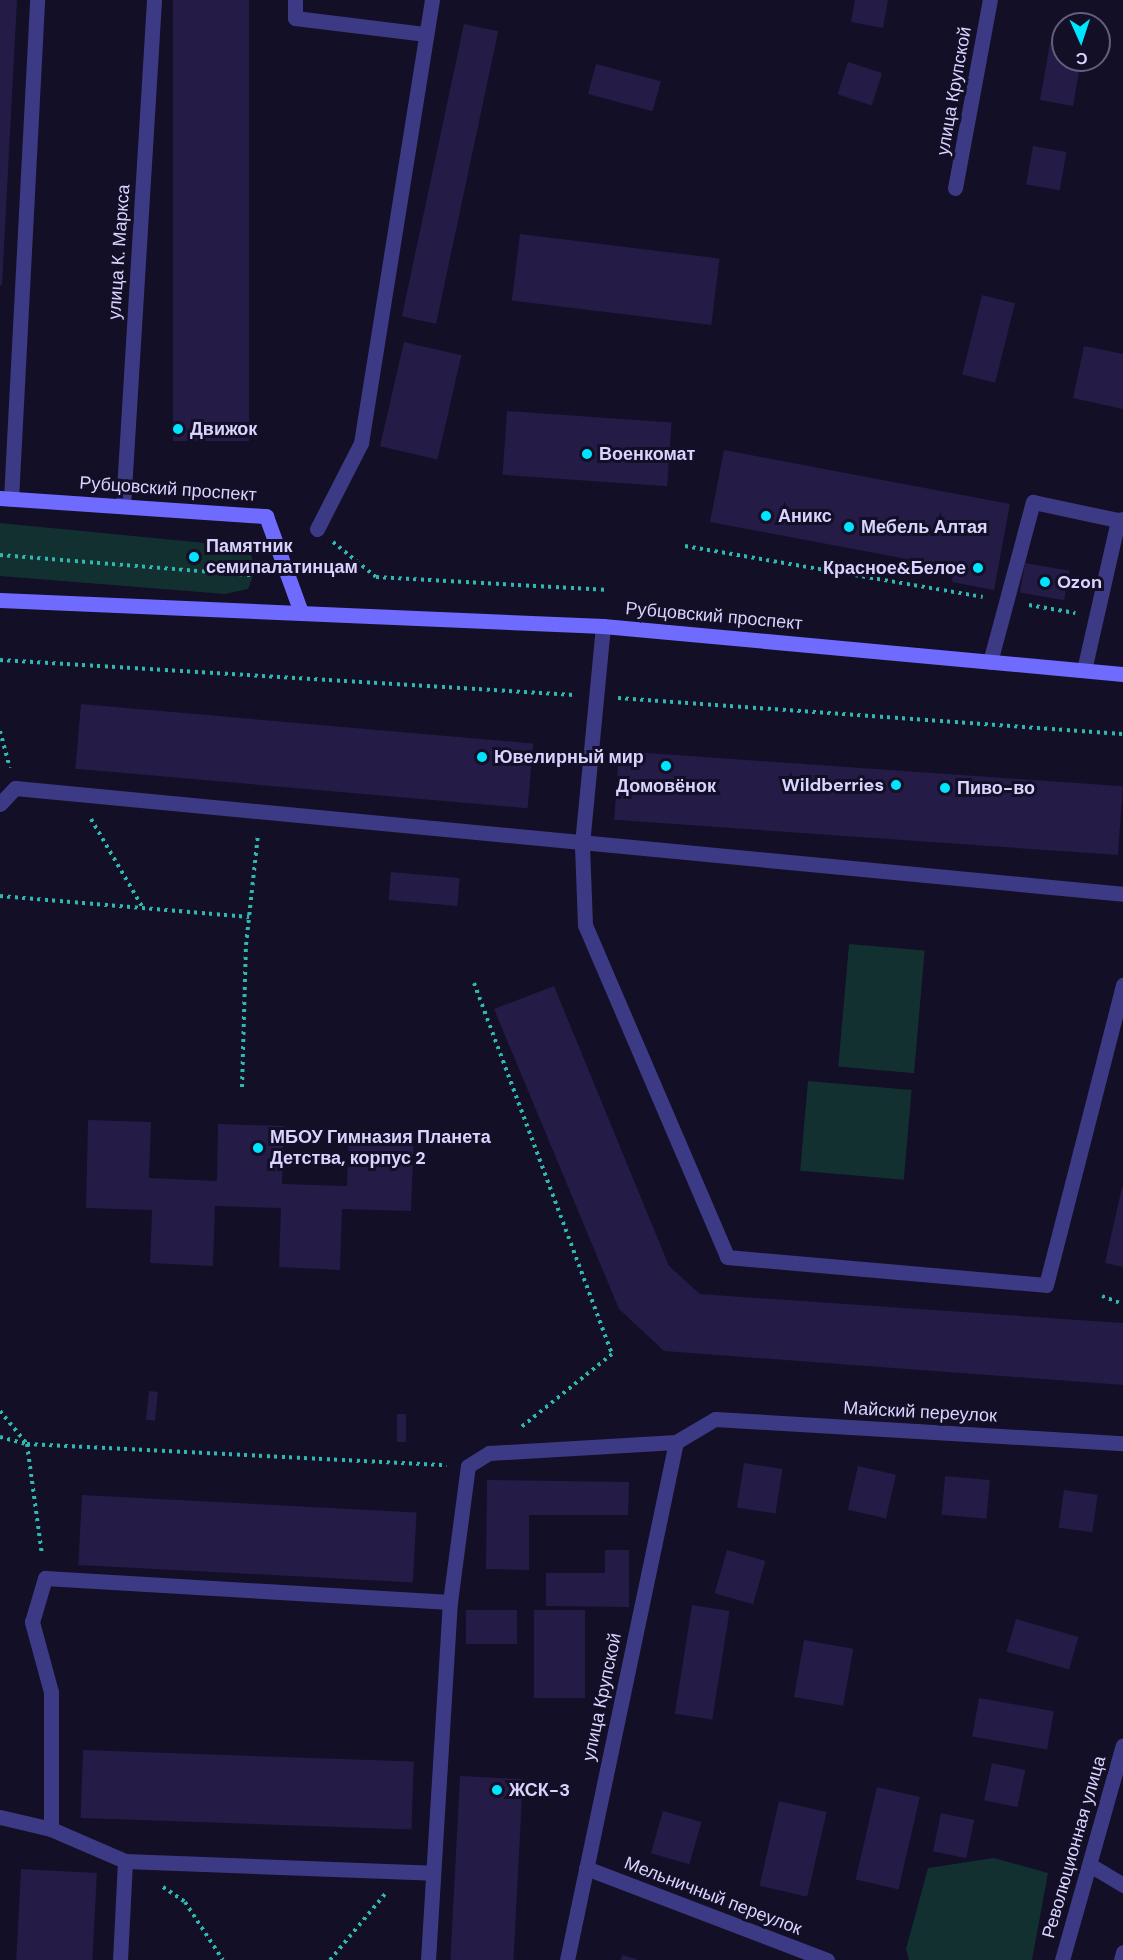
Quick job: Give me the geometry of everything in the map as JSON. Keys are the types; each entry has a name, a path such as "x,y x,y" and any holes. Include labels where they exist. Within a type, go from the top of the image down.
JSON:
{"street":[{"path":"6,499 37,0"},
{"name":"улица К. Маркса","path":"123,506 154,0"},
{"path":"295,0 294,18 426,34"},
{"path":"317,529 361,443 432,0"},
{"name":"улица Крупской","path":"955,188 990,0"},
{"name":"Рубцовский проспект","path":"6,499 266,516 301,612"},
{"path":"990,662 1009,601 1033,502 1121,519 1084,670"},
{"name":"Рубцовский проспект","path":"0,600 603,626 1123,674"},
{"path":"603,626 599,696 582,846 585,925 601,971 727,1257 1046,1285 1123,985"},
{"path":"0,804 15,788 582,846 1123,894"},
{"name":"Майский переулок","path":"676,1442 715,1419 1123,1443"},
{"path":"428,1960 450,1602 468,1466 489,1452 676,1442"},
{"name":"улица Крупской","path":"567,1960 676,1442"},
{"path":"51,1829 51,1692 32,1622 45,1578 450,1602"},
{"name":"Революционная улица","path":"1062,1960 1123,1745"},
{"path":"0,1817 51,1829 125,1861 433,1873"},
{"path":"120,1960 125,1861"},
{"path":"1090,1865 1123,1885"},
{"name":"Мельничный переулок","path":"586,1868 827,1960"},
{"path":"1121,1960 1123,1952"}],"path":[{"path":"317,529 376,577 605,590"},
{"path":"685,546 1098,617"},
{"path":"0,555 250,575"},
{"path":"0,660 599,696 1123,734"},
{"path":"0,731 15,788"},
{"path":"78,795 143,909"},
{"path":"242,1087 249,916 261,813"},
{"path":"0,896 249,916"},
{"path":"474,983 612,1354 489,1452"},
{"path":"1102,1296 1123,1304"},
{"path":"0,1411 27,1444 45,1578"},
{"path":"0,1437 27,1444 468,1466"},
{"path":"330,1960 403,1872"},
{"path":"159,1885 185,1902 223,1960"}],"green space":[{"path":"0,523 236,546 251,554 255,570 248,589 225,594 0,576"},
{"path":"849,944 925,951 914,1073 838,1067"},
{"path":"808,1081 912,1090 904,1180 800,1171"},
{"path":"994,1858 1048,1873 1032,1960 909,1960 906,1949 928,1868"}],"building":[{"path":"0,0 17,0 2,285 0,285"},
{"path":"173,0 249,0 249,441 173,441"},
{"path":"855,0 888,0 883,28 851,22"},
{"path":"464,24 498,31 436,324 402,316"},
{"path":"1051,43 1051,72 1079,72 1073,106 1040,100"},
{"path":"848,62 882,73 872,105 837,94"},
{"path":"596,64 661,81 653,111 588,94"},
{"path":"1033,146 1066,152 1060,190 1026,184"},
{"path":"520,234 720,258 711,325 512,301"},
{"path":"982,295 1015,303 995,383 962,375"},
{"path":"404,342 461,355 437,460 380,446"},
{"path":"1084,346 1123,354 1123,409 1073,398"},
{"name":"Военкомат","path":"507,411 672,423 667,486 503,475"},
{"path":"724,450 1010,504 994,590 952,582 954,568 710,522"},
{"name":"Ozon","path":"1025,563 1069,571 1064,600 1020,593"},
{"path":"81,704 533,744 528,808 75,769"},
{"path":"619,751 1123,786 1118,855 614,820"},
{"path":"391,872 460,878 457,906 389,900"},
{"path":"554,986 669,1266 700,1294 1123,1323 1123,1385 664,1351 619,1309 494,1009"},
{"path":"88,1120 151,1122 149,1178 217,1181 218,1124 284,1126 282,1184 347,1186 349,1130 414,1132 411,1211 342,1209 340,1270 279,1267 281,1208 215,1206 213,1266 150,1263 152,1210 86,1208"},
{"path":"1123,1188 1123,1267 1105,1263"},
{"path":"149,1391 158,1392 155,1421 146,1420"},
{"path":"397,1414 406,1414 406,1442 397,1442"},
{"path":"744,1463 783,1469 775,1514 737,1507"},
{"path":"858,1466 896,1475 886,1519 848,1510"},
{"path":"945,1476 990,1480 986,1519 942,1515"},
{"path":"487,1480 629,1482 628,1515 529,1515 529,1570 486,1569"},
{"path":"1064,1490 1098,1495 1092,1532 1059,1528"},
{"path":"82,1495 417,1513 413,1582 78,1565"},
{"path":"605,1550 629,1550 629,1607 546,1606 546,1573 605,1573"},
{"path":"727,1550 765,1561 753,1604 715,1593"},
{"path":"692,1605 730,1611 712,1720 675,1714"},
{"path":"466,1610 517,1610 517,1644 466,1644"},
{"path":"534,1610 585,1610 585,1698 534,1698"},
{"path":"1016,1619 1078,1637 1069,1670 1007,1652"},
{"path":"804,1640 853,1649 843,1706 794,1697"},
{"path":"979,1698 1054,1711 1047,1750 972,1736"},
{"path":"83,1750 414,1762 411,1830 81,1818"},
{"path":"992,1763 1025,1770 1017,1807 984,1800"},
{"path":"460,1776 523,1779 513,1960 450,1960"},
{"path":"877,1787 920,1797 899,1889 856,1880"},
{"path":"779,1801 827,1812 807,1897 759,1886"},
{"path":"663,1811 701,1822 689,1864 651,1853"},
{"path":"941,1813 974,1820 966,1858 933,1851"},
{"path":"21,1869 97,1873 92,1960 16,1960"},
{"path":"622,1955 637,1959 637,1960 621,1960"}],"place":[{"name":"Движок","path":"178,429"},
{"name":"Военкомат","path":"587,454"},
{"name":"Аникс","path":"766,516"},
{"name":"Мебель Алтая","path":"849,527"},
{"name":"Памятник семипалатинцам","path":"194,557"},
{"name":"Красное&Белое","path":"978,568"},
{"name":"Ozon","path":"1045,582"},
{"name":"Ювелирный мир","path":"482,757"},
{"name":"Домовёнок","path":"666,766"},
{"name":"Wildberries","path":"896,785"},
{"name":"Пиво-во","path":"945,788"},
{"name":"МБОУ Гимназия Планета Детства, корпус 2","path":"258,1148"},
{"name":"ЖСК-3","path":"497,1790"}]}
